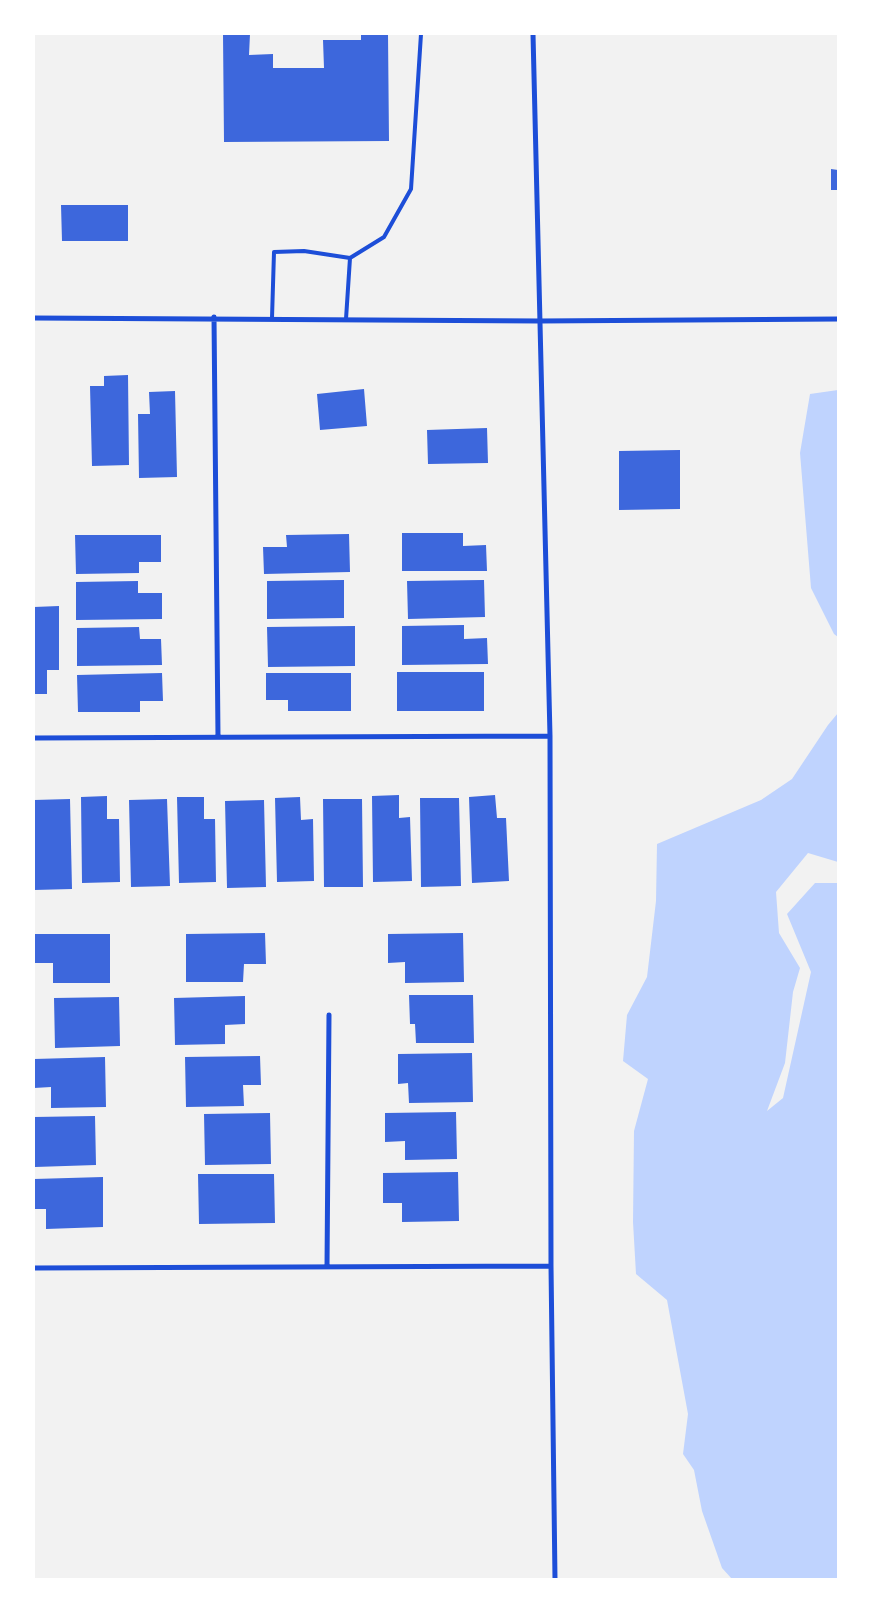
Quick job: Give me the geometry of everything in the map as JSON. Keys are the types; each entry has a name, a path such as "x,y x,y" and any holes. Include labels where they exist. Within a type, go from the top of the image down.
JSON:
{"street":[{"path":"533,34 550,736 551,1266 555,1579"},
{"path":"34,318 540,321 838,319"},
{"path":"214,318 218,738"},
{"path":"34,738 550,736"},
{"path":"327,1267 329,1015"},
{"path":"34,1268 551,1266"}],"lane":[{"path":"272,318 274,252 304,251 350,258 384,237 411,189 421,34"},
{"path":"346,319 350,258"}],"water":[{"path":"838,390 838,637 834,634 811,588 800,453 810,394"},
{"path":"838,713 838,862 808,853 776,892 779,933 800,968 793,992 785,1063 767,1111 783,1098 811,972 787,914 815,883 838,883 838,1579 732,1579 722,1568 702,1511 694,1470 683,1454 688,1414 667,1300 636,1274 633,1222 634,1131 648,1079 623,1061 627,1015 647,977 656,901 657,844 761,800 792,779"}],"building":[{"path":"223,34 250,34 249,55 273,54 273,68 324,68 323,40 361,40 361,34 388,34 389,141 224,142"},
{"path":"831,169 838,170 838,190 831,190"},
{"path":"61,205 128,205 128,241 62,241"},
{"path":"128,375 129,465 92,466 90,386 104,386 104,376"},
{"path":"364,389 367,426 320,430 317,394"},
{"path":"175,391 177,477 139,478 138,414 150,414 149,392"},
{"path":"487,428 488,463 428,464 427,430"},
{"path":"680,450 680,509 619,510 619,451"},
{"path":"402,533 463,533 463,546 486,545 487,571 402,571"},
{"path":"349,534 350,572 264,574 263,547 287,547 286,535"},
{"path":"75,535 161,535 161,562 139,562 139,573 76,574"},
{"path":"344,580 344,618 267,619 267,581"},
{"path":"484,580 485,617 408,619 407,581"},
{"path":"138,581 138,593 162,593 162,619 76,620 76,582"},
{"path":"59,606 59,670 47,670 47,694 34,694 34,607"},
{"path":"464,625 464,639 487,638 488,664 402,665 402,626"},
{"path":"355,626 355,666 268,667 267,627"},
{"path":"139,627 140,639 161,639 162,665 77,666 77,628"},
{"path":"397,672 484,672 484,711 397,711"},
{"path":"162,673 163,701 140,701 140,712 78,712 77,675"},
{"path":"266,673 351,673 351,711 288,711 288,700 266,700"},
{"path":"399,795 399,818 410,817 412,881 373,882 372,796"},
{"path":"495,795 497,818 506,818 509,881 472,883 469,797"},
{"path":"107,796 107,819 119,819 120,882 82,883 81,797"},
{"path":"177,797 204,797 204,819 215,819 216,882 179,883"},
{"path":"300,797 301,820 313,819 314,881 277,882 275,798"},
{"path":"420,798 459,798 461,886 421,887"},
{"path":"70,799 72,889 34,890 34,800"},
{"path":"167,799 170,886 131,887 129,800"},
{"path":"323,799 362,799 363,887 324,887"},
{"path":"264,800 266,887 227,888 225,801"},
{"path":"265,933 266,964 244,964 243,982 186,982 186,934"},
{"path":"463,933 464,982 405,983 405,962 388,963 388,934"},
{"path":"35,934 110,934 110,983 53,983 53,963 35,963"},
{"path":"409,995 473,995 474,1043 416,1043 415,1024 410,1024"},
{"path":"245,996 245,1024 225,1025 225,1044 175,1045 174,998"},
{"path":"119,997 120,1046 55,1048 54,998"},
{"path":"472,1053 473,1102 409,1103 408,1083 398,1084 398,1054"},
{"path":"260,1056 261,1085 243,1085 244,1106 186,1107 185,1057"},
{"path":"105,1057 106,1107 51,1108 51,1087 34,1088 34,1059"},
{"path":"456,1112 457,1159 405,1160 405,1141 385,1142 385,1113"},
{"path":"270,1113 271,1164 205,1165 204,1114"},
{"path":"95,1116 96,1165 35,1167 34,1117"},
{"path":"458,1172 459,1221 402,1222 402,1203 383,1203 383,1173"},
{"path":"198,1174 274,1174 275,1223 199,1224"},
{"path":"103,1177 103,1227 46,1229 46,1209 34,1209 34,1179"}]}
